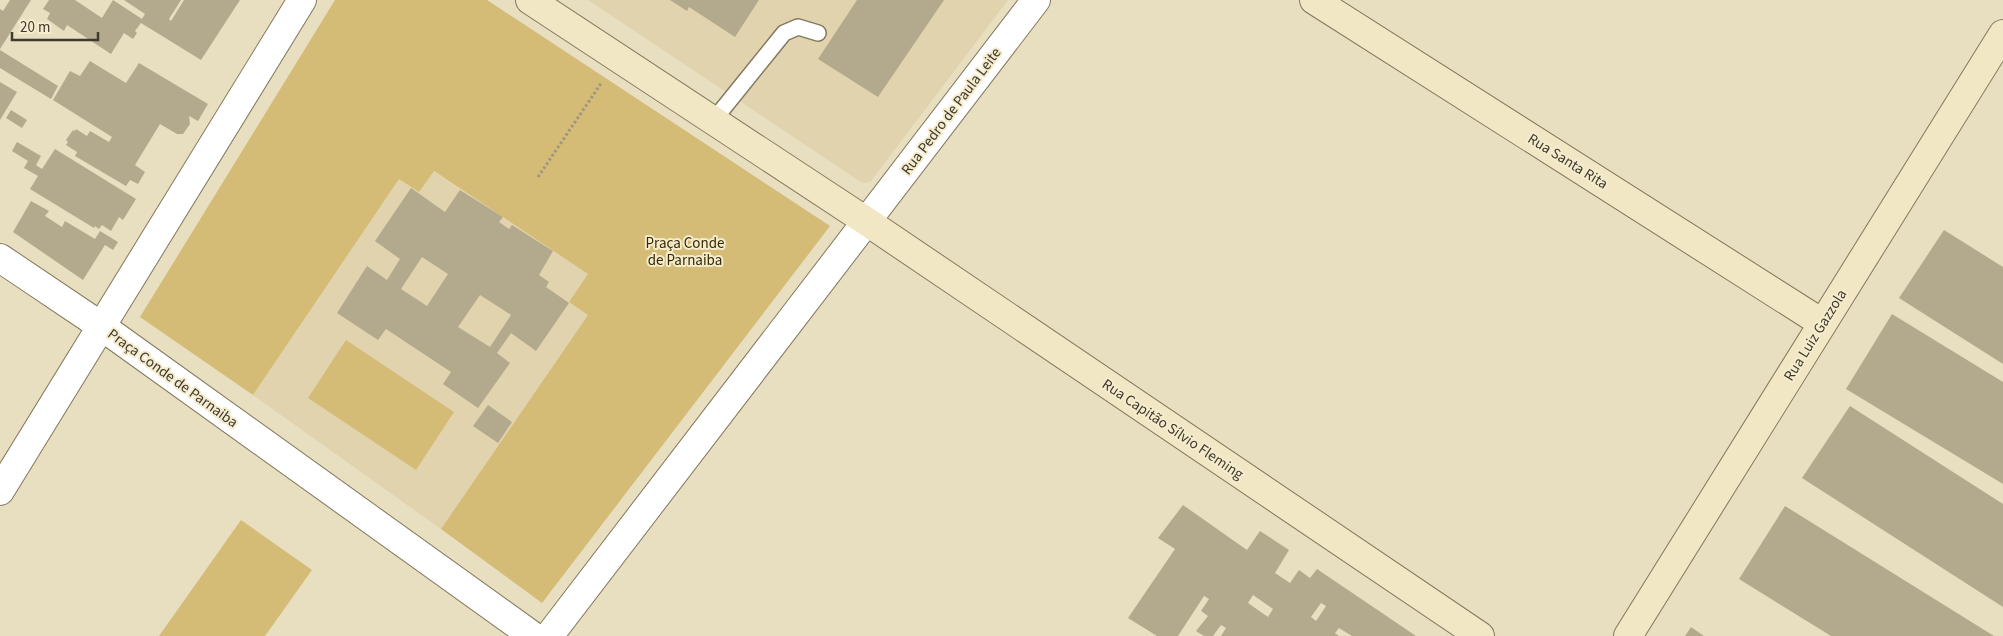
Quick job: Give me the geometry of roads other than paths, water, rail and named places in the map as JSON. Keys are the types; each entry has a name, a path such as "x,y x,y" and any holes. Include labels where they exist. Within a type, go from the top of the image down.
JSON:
{"street":[{"name":"Praça Conde de Parnaiba","path":"302,0 101,326 533,636"},
{"path":"530,0 866,221 549,636"},
{"name":"Rua Pedro de Paula Leite","path":"866,221 1036,0"},
{"name":"Rua Santa Rita","path":"1314,0 1822,323"},
{"name":"Rua Luiz Gazzola","path":"1628,636 2003,34"},
{"name":"Rua Capitão Sílvio Fleming","path":"866,221 1480,636"},
{"path":"0,258 101,326 0,491"}],"lane":[{"path":"713,121 784,33 798,27 818,33"}]}
